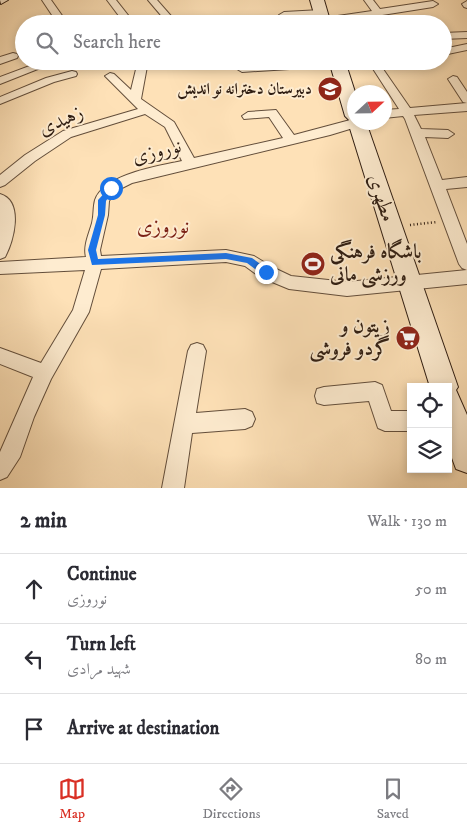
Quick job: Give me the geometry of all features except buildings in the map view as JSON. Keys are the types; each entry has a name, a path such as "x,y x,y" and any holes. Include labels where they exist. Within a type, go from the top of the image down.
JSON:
{"main road":[{"name":"مطهری","path":"340,70 347,91"},
{"name":"مطهری","path":"360,130 443,383"},
{"path":"455,420 467,458"}],"street":[{"path":"46,0 57,15"},
{"path":"111,0 123,15"},
{"path":"152,0 165,15"},
{"path":"368,0 378,13"},
{"path":"398,0 406,8"},
{"path":"321,14 378,13 431,2"},
{"path":"452,50 467,47"},
{"path":"0,61 13,56"},
{"path":"0,81 28,70"},
{"path":"135,100 141,70"},
{"path":"379,70 411,119 467,264"},
{"path":"0,100 50,80 72,74"},
{"path":"110,76 147,110 170,125 190,164"},
{"path":"453,79 467,100"},
{"path":"392,113 467,107"},
{"name":"زهیدی","path":"0,182 30,158 67,134 147,110"},
{"path":"248,116 272,113 291,140"},
{"name":"نوروزی","path":"0,470 13,450 25,414 45,373 81,312 95,263 92,250 101,215 102,200 111,188 127,180 291,140 347,124"},
{"path":"417,133 448,134"},
{"path":"438,186 467,182"},
{"path":"0,199 7,208 6,237 0,253"},
{"path":"0,268 226,256 249,260 266,272 289,282 314,286 347,289 467,278"},
{"path":"173,488 197,351"},
{"path":"0,356 45,373"},
{"path":"324,396 375,391 385,421 407,420"},
{"path":"184,424 245,419"}],"path":[{"path":"391,227 451,221"}],"place":[{"name":"دبیرستان دخترانه نو اندیش","path":"330,89"},
{"name":"باشگاه فرهنگی ورزشی مانی","path":"313,264"},
{"name":"زیتون و گردو فروشی","path":"408,338"}],"district":[{"name":"نوروزی","path":"163,227"}],"route":[{"path":"111,188 102,200 101,215 92,250 95,263 226,256 249,260 266,272"}]}
